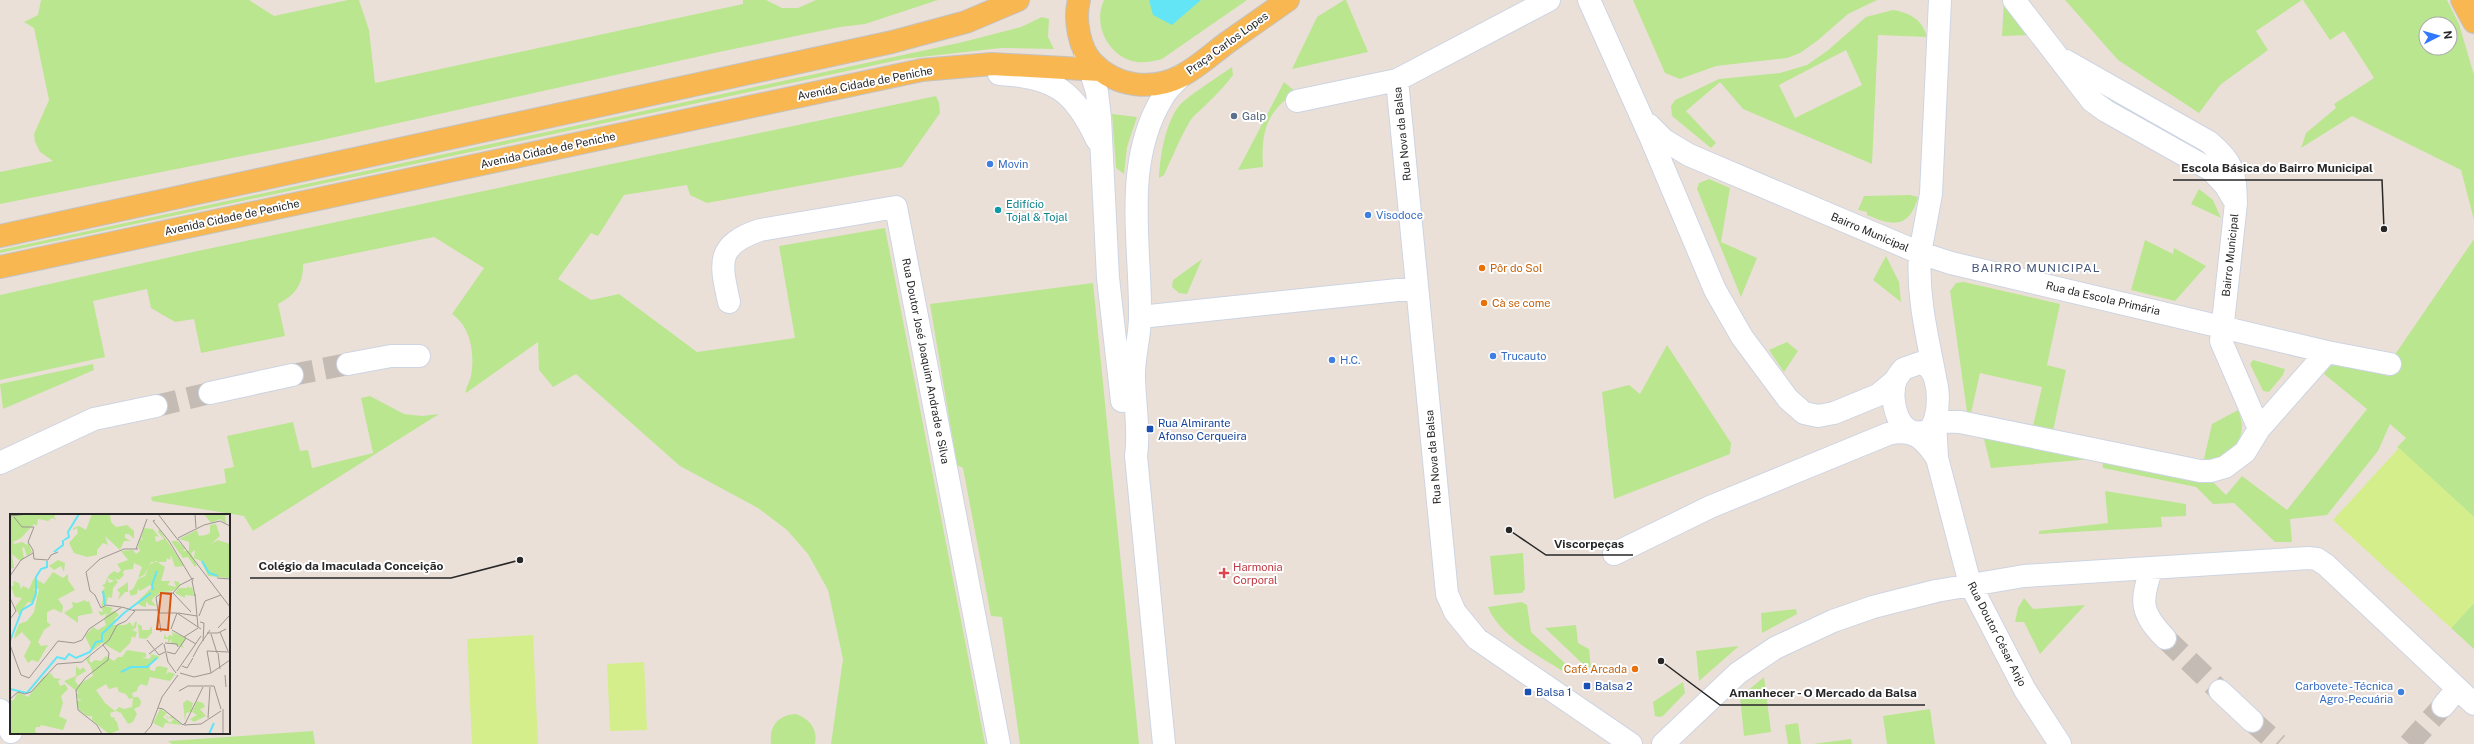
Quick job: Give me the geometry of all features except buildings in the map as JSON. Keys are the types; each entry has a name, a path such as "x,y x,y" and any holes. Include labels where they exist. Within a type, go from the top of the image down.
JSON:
{"main road":[{"path":"1,235 892,42 966,22 1018,0"},
{"name":"Praça Carlos Lopes","path":"1079,0 1077,26 1082,44 1095,70 1118,80 1137,85 1154,85 1181,76 1288,0"},
{"path":"2462,0 2474,22"},
{"name":"Avenida Cidade de Peniche","path":"0,267 922,70 992,64 1095,70"}],"street":[{"path":"1297,101 1397,80 1549,0"},
{"path":"1589,0 1641,114 1715,290 1742,337 1788,399 1804,413 1818,416 1834,413 1885,391 1899,374 1914,349 1920,307"},
{"name":"Bairro Municipal","path":"1641,114 1664,140 1689,155 1920,253 1931,194 1940,0"},
{"name":"Bairro Municipal","path":"2014,0 2092,101 2106,111 2211,170 2225,185 2236,203 2221,341 2259,429"},
{"path":"922,70 1014,74 1049,84 1066,92 1076,101 1088,119 1102,151"},
{"path":"1095,70 1102,151 1108,278 1125,434 1136,456"},
{"path":"1164,744 1136,456 1138,431 1134,372 1140,317 1136,202 1139,167 1146,138 1156,110 1163,95 1181,76"},
{"name":"Rua Nova da Balsa","path":"1397,80 1445,585 1451,604 1463,624 1484,646 1631,744"},
{"path":"1666,173 1667,163 1671,156 1678,152 1689,155"},
{"path":"1105,199 1140,317"},
{"name":"Rua Doutor José Joaquim Andrade e Silva","path":"729,302 722,271 722,262 725,253 732,243 743,236 760,230 896,207 999,744"},
{"path":"1614,554 1710,507 1888,434 1904,432 1915,434 1929,430 1935,421 1937,400 1935,377 1920,307 1918,279 1920,253"},
{"name":"Rua da Escola Primária","path":"1920,253 1951,263 2222,325"},
{"path":"1140,317 1417,288"},
{"path":"2222,325 2327,352 2390,364"},
{"path":"1935,421 1960,422 2200,471 2211,471 2235,461 2245,452 2259,429 2327,352"},
{"path":"348,364 391,356 419,356"},
{"path":"1899,374 1920,363 1929,368 1935,377"},
{"path":"1888,434 1894,429 1897,421 1896,410 1899,374"},
{"path":"210,393 292,375"},
{"path":"1871,398 1882,399 1896,410 1901,425 1923,438 1937,458"},
{"path":"0,463 94,419 156,406"},
{"name":"Rua Doutor César Anjo","path":"1935,421 1937,458 1970,584 2025,690 2060,744"},
{"path":"1663,744 1738,673 1775,648 1833,621 1867,610 1936,591 2024,576 2317,559 2326,565 2474,704"},
{"path":"2152,568 2145,588 2145,606 2149,621 2165,638"},
{"path":"2443,706 2457,689"},
{"path":"2220,691 2252,721"},
{"path":"0,710 10,731"},
{"path":"11,734 16,744"}],"green space":[{"path":"41,0 249,0 274,16 348,0 359,0 369,30 375,83 743,4 743,0 766,0 782,8 798,8 816,0 938,0 865,24 840,27 719,52 313,142 0,204 0,172 53,161 40,152 35,142 34,134 49,100 34,28 24,22 38,15"},
{"path":"1104,0 1247,0 1162,59 1150,62 1137,62 1118,54 1106,39 1100,20"},
{"path":"1346,0 1368,52 1292,69 1317,17"},
{"path":"1633,0 1877,0 1848,14 1817,41 1800,53 1787,58 1716,66 1680,79 1665,73"},
{"path":"2004,0 2030,35 2002,36"},
{"path":"2065,0 2302,0 2256,31 2268,50 2220,85 2199,113 2118,60"},
{"path":"2303,0 2447,0 2455,16 2418,16 2418,56 2458,56 2458,22 2474,75 2474,220 2461,170 2352,116 2301,148 2306,133 2336,108 2334,104 2374,78 2344,31 2330,40"},
{"path":"1893,10 1905,13 1919,21 1927,37 1878,35 1872,164 1743,109 1720,82 1686,111 1716,143 1711,148 1672,116 1671,106 1675,100 1719,79 1780,73 1807,65 1827,51 1866,17","holes":["1846,50 1862,85 1795,118 1779,85"]},
{"path":"1042,17 1049,19 1048,37 1054,49 1001,48 903,59 0,253 0,250 963,42 1021,27"},
{"path":"1232,67 1233,75 1192,119 1183,133 1164,175 1159,178 1164,140 1174,113 1183,102"},
{"path":"1284,82 1296,92 1278,107 1268,124 1263,143 1263,167 1238,170"},
{"path":"936,96 939,103 940,113 902,167 707,203 690,195 687,185 624,195 598,236 591,233 558,279 591,300 619,294 697,352 795,338 779,246 885,228 985,744 831,744 843,659 828,590 808,554 787,530 758,508 680,466 576,374 553,387 539,370 538,342 466,393 471,376 472,350 464,326 452,314 484,268 434,237 303,264 302,277 294,293 278,304 285,336 201,353 194,319 175,322 151,308 147,289 93,301 105,357 0,380 0,295 193,252"},
{"path":"1112,114 1137,117 1127,147 1124,174 1116,168"},
{"path":"1709,179 1730,188 1721,242 1757,258 1741,297 1697,189 1699,183"},
{"path":"2199,189 2213,200 2221,218 2191,204"},
{"path":"1910,195 1918,197 1910,215 1905,220 1899,222 1892,223 1876,219 1867,215 1867,212 1858,210 1864,196"},
{"path":"2474,239 2474,517 2397,447 2406,438 2390,424 2378,451 2327,515 2290,519 2292,542 2275,542 2234,503 2213,504 2196,487 2103,468 2102,458 1991,468 1982,431 2211,480 2226,495 2242,476 2287,510 2367,409 2324,374 2335,360 2388,376 2384,372 2394,356"},
{"path":"2145,240 2173,254 2174,248 2206,266 2175,301 2131,290"},
{"path":"1886,256 1899,282 1901,302 1873,280"},
{"path":"1202,259 1187,294 1179,293 1172,287 1173,280"},
{"path":"1964,282 2060,304 2047,365 2066,370 2053,431 2033,426 2042,387 1980,373 1971,413 1967,412 1950,291 1956,283"},
{"path":"1093,283 1139,744 1020,744 1002,617 991,616 963,468 957,465 930,304"},
{"path":"1787,342 1798,351 1784,372 1769,350"},
{"path":"1667,345 1731,443 1730,454 1614,499 1602,392 1629,385 1640,394"},
{"path":"2253,360 2285,369 2283,375 2269,392 2263,391 2250,364"},
{"path":"93,364 94,370 3,409 0,384"},
{"path":"370,396 404,414 422,416 439,414 253,531 244,516 152,501 151,497 226,483 224,469 234,467 227,436 293,422 300,451 308,450 312,468 373,453 361,398"},
{"path":"2238,410 2242,430 2236,445 2222,456 2203,463 2212,424"},
{"path":"2399,448 2474,517 2474,603 2451,628 2333,520"},
{"path":"2105,491 2186,504 2186,516 2161,517 2162,527 2039,534 2039,531 2108,523"},
{"path":"1523,553 1525,589 1522,593 1494,595 1490,556"},
{"path":"2024,598 2033,609 2085,605 2040,654 2024,622 2015,622 2018,608"},
{"path":"1522,602 1527,605 1531,632 1569,667 1570,673 1564,672 1510,636 1494,618 1488,607"},
{"path":"2474,603 2474,649 2451,628"},
{"path":"1796,609 1797,614 1762,633 1761,613"},
{"path":"1576,625 1578,643 1589,649 1591,668 1586,667 1545,628"},
{"path":"533,635 538,744 472,744 467,639"},
{"path":"1739,646 1699,681 1696,651"},
{"path":"644,662 647,730 610,731 607,664"},
{"path":"1764,677 1771,732 1744,736 1740,697"},
{"path":"1683,682 1685,693 1663,716 1655,716 1653,702"},
{"path":"1930,709 1935,744 1887,744 1883,716"},
{"path":"796,714 812,725 816,739 815,744 771,744 773,727 776,723 784,717"},
{"path":"1798,723 1801,744 1788,744 1785,725"},
{"path":"313,731 315,744 172,744 168,741"},
{"path":"1851,739 1852,744 1813,744"}],"water":[{"path":"1149,0 1201,0 1172,25 1153,15"}],"tunnel":[{"path":"292,375 348,364"},
{"path":"156,406 210,393"},
{"path":"2165,638 2220,691"},
{"path":"2409,744 2443,706"},
{"path":"2252,721 2278,744"}],"place":[{"name":"Galp","path":"1234,116"},
{"name":"Movin","path":"990,164"},
{"name":"Edifício Tojal & Tojal","path":"998,210"},
{"name":"Visodoce","path":"1368,215"},
{"name":"Escola Básica do Bairro Municipal","path":"2384,229"},
{"name":"Pôr do Sol","path":"1482,268"},
{"name":"Cà se come","path":"1484,303"},
{"name":"Trucauto","path":"1493,356"},
{"name":"H.C.","path":"1332,360"},
{"name":"Rua Almirante Afonso Cerqueira","path":"1150,429"},
{"name":"Viscorpeças","path":"1509,530"},
{"name":"Colégio da Imaculada Conceição","path":"520,560"},
{"name":"Harmonia Corporal","path":"1224,573"},
{"name":"Amanhecer - O Mercado da Balsa","path":"1661,661"},
{"name":"Café Arcada","path":"1635,669"},
{"name":"Balsa 2","path":"1587,686"},
{"name":"Balsa 1","path":"1528,692"},
{"name":"Carbovete - Técnica Agro-Pecuária","path":"2401,692"}],"district":[{"name":"BAIRRO MUNICIPAL","path":"2036,268"}]}
